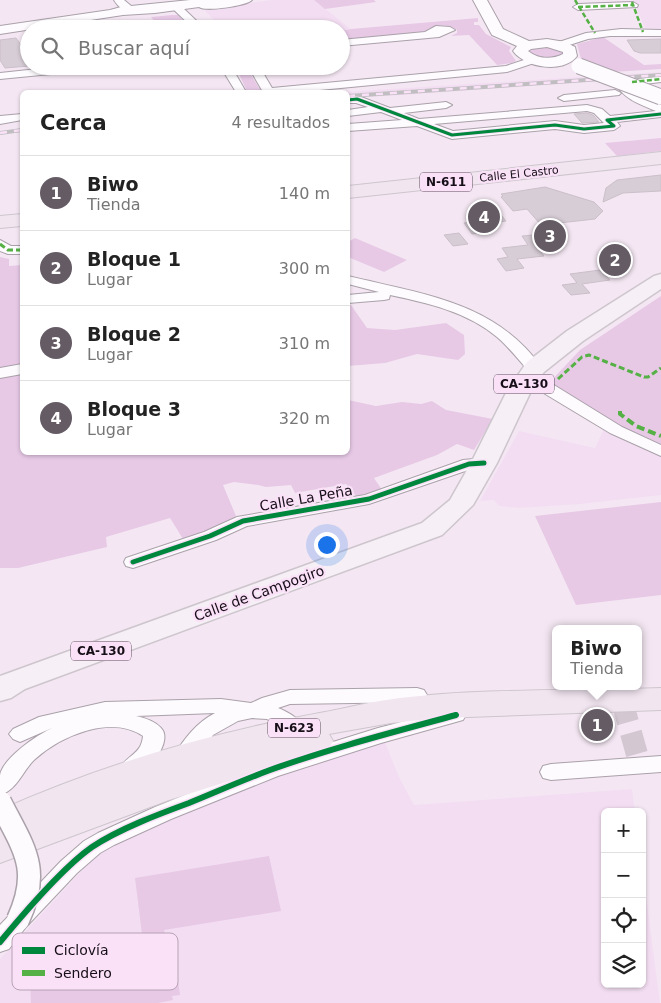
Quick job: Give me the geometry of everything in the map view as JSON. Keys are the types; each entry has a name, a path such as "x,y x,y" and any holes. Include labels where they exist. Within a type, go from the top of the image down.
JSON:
{"highway":[{"name":"Calle El Castro","path":"350,192 661,158"},
{"path":"0,222 20,220"},
{"name":"N-623","path":"0,849 245,751 294,728 406,709 465,704 572,703 661,699"},
{"name":"N-623","path":"0,825 90,788 184,757 245,751 456,715 572,703"}],"main road":[{"path":"65,20 219,0"},
{"path":"80,20 124,11 178,9 245,0"},
{"path":"480,0 497,32 527,45 540,43 560,45 571,53 570,56 563,60 552,62 533,60 523,56 520,52 527,45"},
{"path":"0,30 20,27"},
{"path":"0,34 20,31"},
{"path":"563,60 661,97"},
{"name":"Calle de Campogiro","path":"4,689 432,529 460,504 484,463 519,391 531,373 575,336 661,280"}],"street":[{"path":"576,3 632,3 643,32"},
{"path":"576,3 595,33"},
{"path":"193,7 204,20"},
{"path":"178,9 190,20"},
{"path":"560,45 595,33 661,33"},
{"path":"350,42 428,35"},
{"path":"290,90 507,69 533,60"},
{"path":"0,76 20,74"},
{"path":"231,75 240,90"},
{"path":"258,75 268,90"},
{"path":"484,106 567,98 661,79"},
{"path":"628,86 661,89"},
{"path":"628,86 627,93 634,98 661,109"},
{"path":"567,98 577,109"},
{"path":"350,100 357,99 452,135 555,125 580,128"},
{"path":"350,112 446,105"},
{"path":"350,128 562,110 593,109 619,133 590,136 562,110"},
{"path":"610,123 661,114"},
{"path":"0,120 20,117"},
{"path":"0,244 8,250 20,250"},
{"path":"350,281 454,308 481,320 499,332 535,380 616,430 661,451"},
{"path":"350,299 387,296 419,298"},
{"path":"0,373 20,369"},
{"name":"Calle La Peña","path":"133,562 210,536 243,521 318,509 369,498 469,464 484,463"},
{"path":"0,942 18,920 92,847 163,813 245,751 235,714 254,710 290,697 418,695"},
{"path":"20,734 46,722 105,709 221,706 254,710 278,716 294,728"},
{"path":"0,787 27,755 50,737 68,728 90,722 134,722 148,727 154,733 154,742 148,755 120,774 90,788"},
{"path":"551,772 661,764"},
{"path":"0,802 24,852 29,874 29,891 18,920"}],"shaded area":[{"path":"271,0 314,0 340,20 214,20 205,11 207,9"},
{"path":"314,0 374,0 376,2 325,9"},
{"path":"633,0 661,0 661,29 645,28"},
{"path":"178,15 183,20 154,20 151,17"},
{"path":"478,18 478,22 474,22 474,25 479,25 486,34 511,47 509,51 516,61 497,65 469,35 451,36 457,33 457,30 444,25 436,26 424,32 350,40 351,29"},
{"path":"603,37 644,65 661,64 661,69 612,72 581,59 577,44"},
{"path":"542,45 563,51 564,54 552,59 532,57 527,50"},
{"path":"661,72 661,77 388,96 350,98 350,92"},
{"path":"239,75 251,75 262,90 245,90"},
{"path":"661,138 661,151 617,156 605,143"},
{"path":"355,238 407,260 384,272 350,258 350,241"},
{"path":"0,257 9,259 9,266 20,265 20,366 0,370"},
{"path":"661,296 661,447 635,435 548,384 580,350"},
{"path":"350,305 367,328 395,330 446,323 464,335 465,354 458,360 417,354 385,363 350,366"},
{"path":"20,372 20,455 350,455 350,400 376,406 402,402 421,404 432,401 446,410 493,419 474,450 457,444 437,455 374,478 382,490 357,497 346,484 295,493 291,485 266,487 234,482 223,485 236,516 211,531 183,539 170,518 106,537 107,547 18,568 0,568 0,375"},
{"path":"606,425 661,453 661,495 580,504 519,508 499,506 494,500 480,501 519,431 595,448"},
{"path":"661,502 661,595 576,605 535,516"},
{"path":"384,740 399,777 414,805 632,789 634,808 601,808 601,988 646,988 646,896 660,1003 0,1003 0,959 12,946 12,990 178,990 178,933 24,933 99,852 140,831 235,790"},
{"path":"269,856 281,911 164,930 165,933 142,933 135,878"},
{"path":"178,981 180,995 172,996 173,1000 158,1003 31,1003 30,990 178,990"}],"building":[{"path":"16,38 20,44 20,67 5,68 0,60 0,40"},
{"path":"661,39 661,53 640,53 634,51 627,40"},
{"path":"587,113 593,115 599,122 582,123 574,114"},
{"path":"661,175 661,191 623,193 603,202 606,188 617,180"},
{"path":"545,187 594,202 603,211 595,219 541,225 527,209 513,211 501,197 503,196 501,194"},
{"path":"497,210 506,221 492,223 483,212"},
{"path":"479,221 487,232 472,234 464,223"},
{"path":"459,233 468,244 453,246 444,235"},
{"path":"544,234 546,246 537,247 544,256 517,259 524,268 506,271 497,259 508,257 502,248 528,245 522,236"},
{"path":"600,270 610,280 582,284 590,293 571,295 562,285 577,283 570,274"}],"tunnel":[{"path":"622,701 640,765"}],"railway":[{"path":"350,96 661,75"},
{"path":"0,133 20,130"}],"marked path":[{"path":"575,0 595,33"},
{"path":"632,2 643,32"},
{"path":"578,7 633,5"},
{"path":"632,82 661,79"},
{"path":"0,244 8,250 20,250"},
{"path":"558,379 582,357 589,355 644,377 648,377 661,368"},
{"path":"620,411 620,414 636,426 661,436"}],"cycle path":[{"path":"350,100 357,99 452,135 555,125 584,129 614,126 607,120 661,114"},
{"path":"133,562 210,536 243,521 369,499 469,464 484,463"},
{"path":"0,942 18,920 69,867 92,847 106,839 163,813 270,770 378,736 456,715"}],"place":[{"name":"Bloque 3","path":"484,217"},
{"name":"Bloque 2","path":"550,236"},
{"name":"Bloque 1","path":"615,260"},
{"name":"Biwo","path":"597,725"}]}
